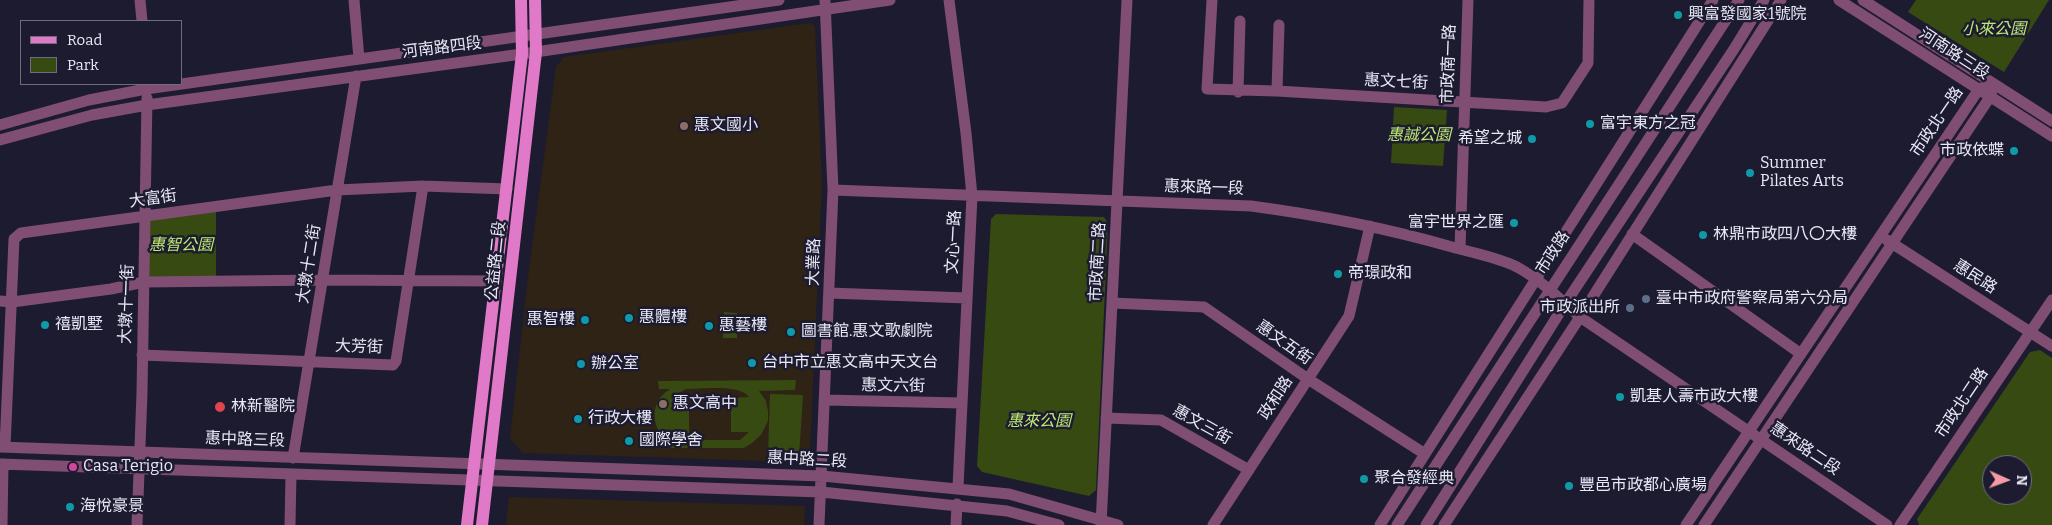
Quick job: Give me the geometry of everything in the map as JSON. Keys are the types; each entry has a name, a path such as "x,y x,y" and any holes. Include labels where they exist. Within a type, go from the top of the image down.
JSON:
{"main road":[{"name":"公益路二段","path":"467,525 508,189 524,37 522,0"},
{"name":"公益路二段","path":"482,525 536,52 535,0"}],"street":[{"path":"140,0 142,20"},
{"path":"354,0 359,59"},
{"name":"河南路四段","path":"182,81 524,37 727,4 779,0"},
{"name":"河南路四段","path":"0,140 92,115 147,105 536,52 826,5 890,0"},
{"name":"文心一路","path":"949,0 972,196 958,487"},
{"name":"市政南二路","path":"1101,522 1127,0"},
{"name":"惠文七街","path":"1212,0 1206,89 1277,91 1546,107 1562,103 1588,63 1589,0"},
{"name":"市政南一路","path":"1460,249 1468,0"},
{"name":"市政路","path":"1380,525 1713,0"},
{"name":"市政路","path":"1426,525 1557,297 1739,0"},
{"name":"市政路","path":"1397,525 1734,49 1764,0"},
{"path":"1444,525 1580,317 1781,0"},
{"name":"河南路三段","path":"1839,0 2052,136"},
{"name":"河南路三段","path":"1863,0 2052,121"},
{"name":"大業路","path":"819,525 833,190 826,5"},
{"path":"1238,91 1240,21"},
{"path":"1277,91 1280,25"},
{"name":"大墩十二街","path":"293,458 356,76"},
{"name":"市政北一路","path":"1686,525 1979,89 1994,84"},
{"name":"市政北一路","path":"1704,525 1990,96 1994,84"},
{"name":"河南路四段","path":"0,125 146,86"},
{"name":"大墩十一街","path":"137,525 146,216 146,86"},
{"name":"大富街","path":"3,447 14,239 22,233 337,190 423,186 508,189"},
{"name":"大芳街","path":"142,355 393,365 396,361 423,186"},
{"name":"惠來路一段","path":"833,190 1251,206 1314,215 1370,226 1460,249 1516,266 1537,279 1557,297"},
{"name":"政和路","path":"1213,525 1350,316 1370,226"},
{"path":"1632,234 1802,354"},
{"name":"惠民路","path":"1880,236 2052,346"},
{"name":"公益路二段","path":"0,301 12,302 111,290 144,282 496,281"},
{"path":"829,293 967,298"},
{"name":"惠來路二段","path":"1557,297 1580,317 1887,525"},
{"name":"市政北二路","path":"1900,525 2052,300"},
{"name":"惠文五街","path":"1112,303 1204,306 1308,379 1425,454"},
{"name":"惠文六街","path":"824,400 962,404"},
{"name":"惠文三街","path":"1106,418 1161,420 1249,470"},
{"name":"惠中路三段","path":"3,447 489,465"},
{"path":"2,464 2,525"},
{"name":"惠中路三段","path":"2,464 473,480"},
{"name":"惠中路二段","path":"489,465 822,476 958,487 1009,494 1101,522 1118,525"},
{"path":"290,525 291,474"},
{"name":"惠中路二段","path":"473,480 821,492 957,504 1007,511 1059,525"},
{"path":"956,525 957,504"}],"shaded area":[{"path":"810,23 815,26 822,185 810,451 797,462 523,453 510,439 528,277 556,67 564,57"},
{"path":"509,497 805,506 804,525 506,525"}],"green space":[{"name":"小來公園","path":"1916,0 2049,0 2004,72 1908,12"},
{"name":"惠誠公園","path":"1394,107 1447,110 1443,166 1391,163"},
{"name":"惠智公園","path":"216,207 216,281 144,282 146,216"},
{"name":"惠來公園","path":"996,214 1104,217 1108,223 1096,490 1089,496 982,472 977,466 991,219"},
{"path":"724,312 737,313 737,338 723,338"},
{"path":"2040,350 2052,358 2052,525 1919,525 1917,519 2030,352"},
{"path":"796,380 795,390 759,391 766,401 768,421 761,435 744,448 671,448 656,426 655,410 658,402 662,395 670,389 659,389 658,381","holes":["686,389 729,389 744,393 749,397 731,398 731,432 749,432 740,440 683,440 670,433 689,433 689,399 670,398"]},
{"path":"770,394 803,395 799,456 768,455"}],"place":[{"name":"興富發國家1號院","path":"1678,15"},
{"name":"富宇東方之冠","path":"1590,124"},
{"name":"惠文國小","path":"684,126"},
{"name":"希望之城","path":"1532,139"},
{"name":"市政依蝶","path":"2014,151"},
{"name":"Summer Pilates Arts","path":"1750,173"},
{"name":"富宇世界之匯","path":"1514,223"},
{"name":"林鼎市政四八〇大樓","path":"1703,235"},
{"name":"帝璟政和","path":"1338,274"},
{"name":"臺中市政府警察局第六分局","path":"1646,299"},
{"name":"市政派出所","path":"1630,308"},
{"name":"惠體樓","path":"629,318"},
{"name":"惠智樓","path":"585,320"},
{"name":"禧凱墅","path":"45,325"},
{"name":"惠藝樓","path":"709,326"},
{"name":"圖書館.惠文歌劇院","path":"791,332"},
{"name":"台中市立惠文高中天文台","path":"752,363"},
{"name":"辦公室","path":"581,364"},
{"name":"凱基人壽市政大樓","path":"1620,397"},
{"name":"惠文高中","path":"663,404"},
{"name":"林新醫院","path":"220,407"},
{"name":"行政大樓","path":"578,419"},
{"name":"國際學舍","path":"629,441"},
{"name":"Casa Terigio","path":"73,467"},
{"name":"聚合發經典","path":"1364,479"},
{"name":"豐邑市政都心廣場","path":"1569,486"},
{"name":"海悅豪景","path":"70,507"}]}
